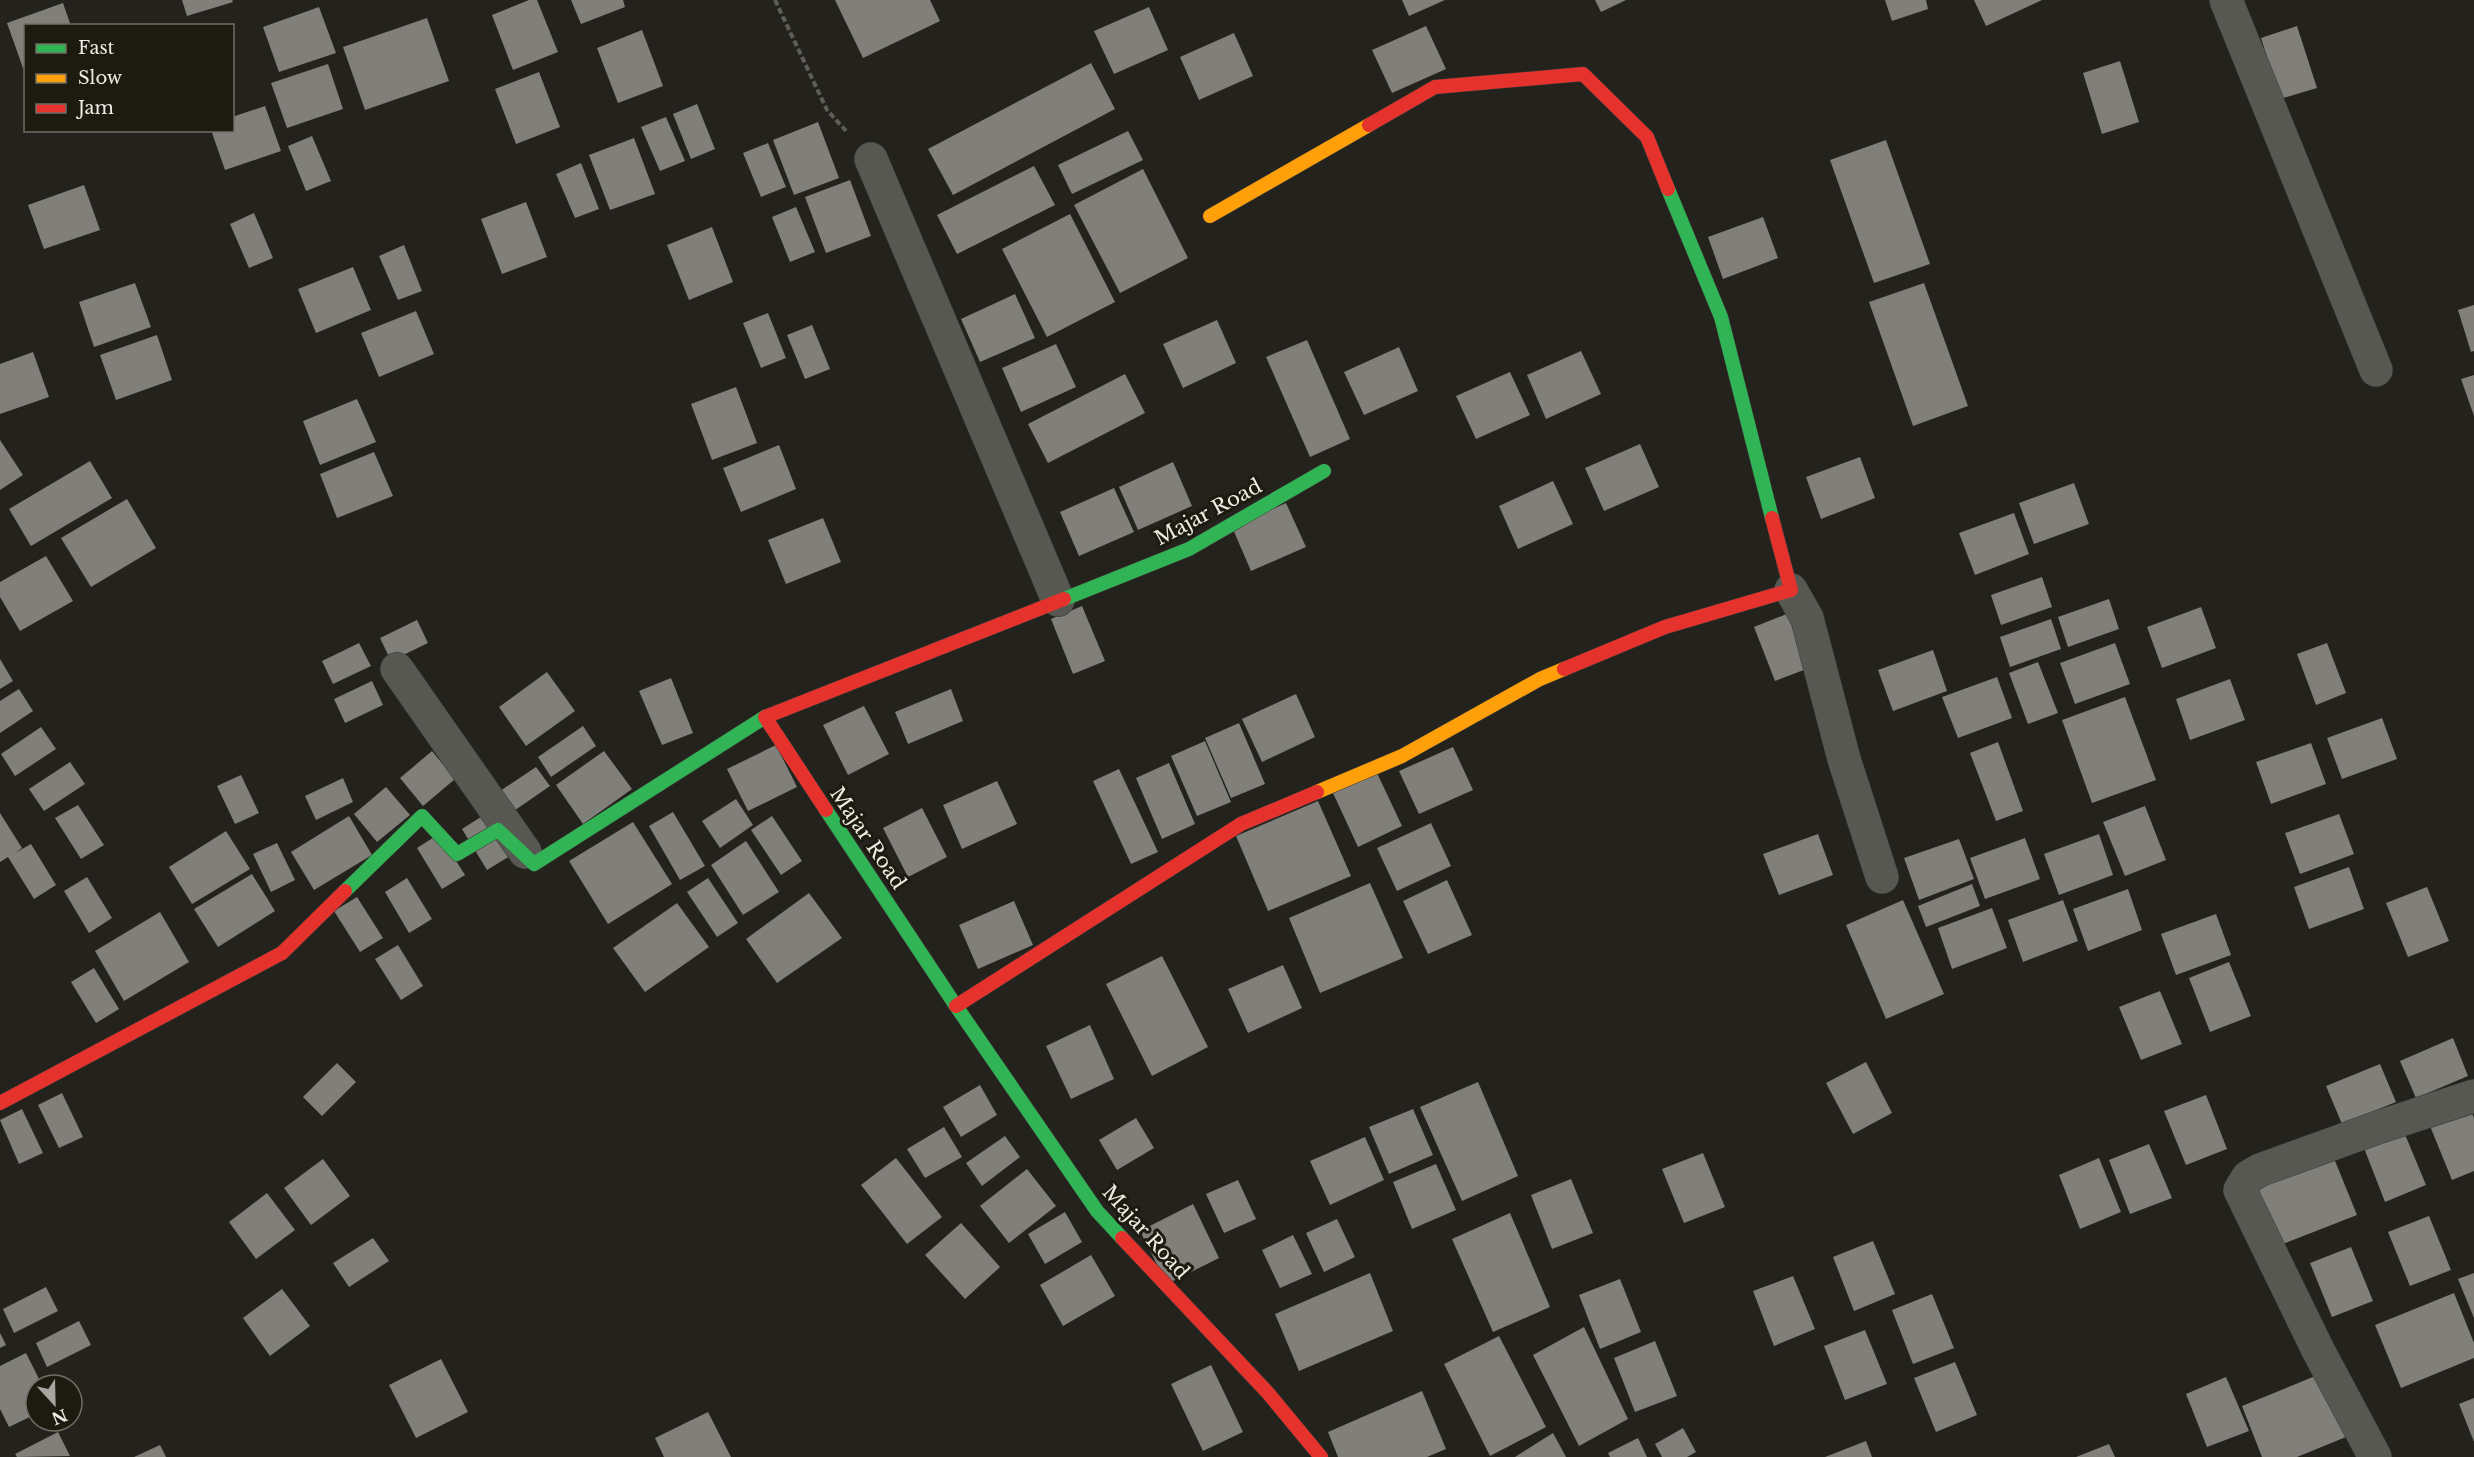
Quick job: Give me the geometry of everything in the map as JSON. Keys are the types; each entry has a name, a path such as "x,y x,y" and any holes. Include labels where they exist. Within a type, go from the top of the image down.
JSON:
{"street":[{"path":"2226,0 2376,370"},
{"path":"1210,216 1435,87 1583,74 1647,137 1721,317 1791,590 1807,618 1844,759 1882,877"},
{"path":"872,159 1058,600"},
{"name":"Majar Road","path":"1321,1457 1268,1393 1097,1211 956,1006 765,717 1189,549 1324,471"},
{"path":"956,1006 1241,824 1402,756 1540,679 1665,627 1791,590"},
{"path":"397,669 534,864"},
{"path":"534,864 765,717"},
{"path":"0,1103 282,953 422,816 457,854 498,830 534,864"},
{"path":"2375,1457 2318,1350 2240,1190 2248,1177 2260,1170 2474,1096"}],"path":[{"path":"775,0 827,110 872,159"}],"building":[{"path":"182,0 232,0 233,2 187,16"},
{"path":"529,0 537,0 558,52 513,70 492,15"},
{"path":"571,0 623,0 625,7 581,24"},
{"path":"835,0 930,0 940,21 863,58"},
{"path":"1402,0 1445,0 1409,16"},
{"path":"1595,0 1626,0 1601,12"},
{"path":"1885,0 1926,0 1928,9 1892,21"},
{"path":"1974,0 2042,0 1986,26"},
{"path":"63,3 70,24 24,24 23,68 7,23"},
{"path":"319,7 336,53 279,72 263,27"},
{"path":"1149,7 1168,50 1114,74 1094,31"},
{"path":"427,18 449,81 365,110 343,47"},
{"path":"1426,26 1446,69 1392,93 1372,50"},
{"path":"2297,26 2317,88 2280,99 2261,38"},
{"path":"642,30 663,86 618,103 597,48"},
{"path":"1234,33 1253,76 1199,100 1180,57"},
{"path":"2120,61 2139,122 2102,134 2083,73"},
{"path":"1091,63 1115,109 953,195 928,149"},
{"path":"328,64 343,109 287,128 271,83"},
{"path":"539,72 560,127 516,144 495,89"},
{"path":"697,104 715,149 691,159 673,114"},
{"path":"265,106 281,151 225,170 212,132 234,132 234,116"},
{"path":"666,117 685,161 660,171 641,127"},
{"path":"818,122 839,178 794,195 773,140"},
{"path":"1128,131 1143,160 1072,194 1058,165"},
{"path":"312,136 331,181 306,191 288,146"},
{"path":"634,138 655,194 610,210 589,155"},
{"path":"1886,140 1930,264 1874,283 1830,160"},
{"path":"768,143 786,187 761,197 743,153"},
{"path":"581,163 599,209 575,218 556,174"},
{"path":"1034,166 1055,205 957,254 937,215"},
{"path":"1143,169 1188,258 1120,293 1074,205"},
{"path":"850,180 871,236 826,253 805,197"},
{"path":"84,185 100,230 44,249 28,205"},
{"path":"526,202 547,257 502,274 481,219"},
{"path":"796,207 815,252 790,262 772,217"},
{"path":"254,213 273,258 249,268 230,224"},
{"path":"1070,214 1115,302 1047,337 1002,249"},
{"path":"1763,217 1778,258 1723,279 1708,237"},
{"path":"712,227 733,282 689,300 667,245"},
{"path":"404,245 422,291 398,300 379,256"},
{"path":"353,267 371,310 316,333 298,289"},
{"path":"135,283 151,327 94,347 79,302"},
{"path":"1924,283 1968,406 1913,426 1869,302"},
{"path":"1015,294 1035,338 980,362 961,319"},
{"path":"2474,305 2474,351 2471,352 2458,310"},
{"path":"416,311 434,354 379,377 361,333"},
{"path":"768,313 786,358 761,368 743,323"},
{"path":"1217,320 1236,363 1183,388 1163,344"},
{"path":"812,325 830,369 805,379 787,335"},
{"path":"157,335 172,380 116,400 100,355"},
{"path":"1307,340 1350,439 1310,457 1266,357"},
{"path":"1056,344 1076,387 1021,412 1002,368"},
{"path":"1399,347 1418,391 1364,415 1344,372"},
{"path":"1581,351 1601,394 1546,419 1527,375"},
{"path":"33,352 49,397 0,414 0,364"},
{"path":"1510,372 1530,415 1476,439 1456,396"},
{"path":"1125,374 1145,413 1048,463 1028,424"},
{"path":"2474,375 2474,416 2461,379"},
{"path":"736,387 757,443 712,460 691,404"},
{"path":"357,399 376,442 320,465 303,421"},
{"path":"0,440 23,475 0,490"},
{"path":"1640,444 1659,487 1604,511 1585,468"},
{"path":"779,445 796,489 741,512 723,468"},
{"path":"374,452 393,496 337,518 320,474"},
{"path":"1860,457 1875,498 1821,519 1806,477"},
{"path":"90,461 112,498 31,546 9,509"},
{"path":"1173,462 1192,506 1138,530 1119,487"},
{"path":"1553,481 1573,524 1518,549 1499,506"},
{"path":"2074,483 2089,524 2034,544 2019,503"},
{"path":"1114,488 1134,532 1079,556 1060,512"},
{"path":"127,499 156,548 91,587 61,538"},
{"path":"1286,503 1306,547 1251,571 1232,527"},
{"path":"2014,513 2029,554 1975,575 1959,533"},
{"path":"823,518 841,562 786,584 768,540"},
{"path":"46,556 73,601 20,631 0,597 0,582"},
{"path":"2042,577 2052,607 2001,625 1991,595"},
{"path":"2109,599 2119,629 2068,647 2058,617"},
{"path":"1082,606 1105,661 1073,674 1051,619"},
{"path":"2201,607 2216,648 2162,668 2147,627"},
{"path":"1794,611 1817,665 1775,681 1754,627"},
{"path":"2051,619 2061,649 2010,667 2000,637"},
{"path":"417,620 428,643 391,661 380,638"},
{"path":"359,643 371,666 333,684 322,661"},
{"path":"2115,643 2130,684 2075,704 2060,663"},
{"path":"2327,643 2346,693 2316,705 2297,654"},
{"path":"1933,650 1947,691 1893,711 1878,670"},
{"path":"0,659 13,681 0,689"},
{"path":"2038,662 2058,713 2028,724 2009,673"},
{"path":"547,672 575,711 526,746 499,707"},
{"path":"1997,677 2012,718 1958,738 1942,697"},
{"path":"671,678 693,733 662,745 639,691"},
{"path":"2230,679 2245,720 2190,740 2176,699"},
{"path":"372,681 383,705 345,723 334,699"},
{"path":"19,689 33,711 0,733 0,701"},
{"path":"951,689 963,721 908,744 895,712"},
{"path":"1296,694 1315,737 1262,762 1242,719"},
{"path":"2125,697 2156,780 2092,803 2062,720"},
{"path":"864,706 889,754 848,775 823,725"},
{"path":"2382,718 2397,759 2342,779 2327,738"},
{"path":"1239,723 1265,784 1231,798 1205,738"},
{"path":"583,726 596,746 551,777 538,757"},
{"path":"41,727 56,749 15,776 1,754"},
{"path":"1205,741 1231,802 1197,816 1171,756"},
{"path":"1998,742 2023,811 1996,821 1970,753"},
{"path":"2311,743 2326,784 2271,804 2256,762"},
{"path":"776,745 797,787 748,811 727,769"},
{"path":"1453,747 1473,790 1419,814 1399,771"},
{"path":"432,751 455,779 423,806 400,778"},
{"path":"604,751 632,789 583,824 556,785"},
{"path":"70,762 85,784 44,811 29,789"},
{"path":"1169,763 1195,824 1162,839 1136,778"},
{"path":"536,767 550,786 505,817 491,797"},
{"path":"1119,769 1158,852 1131,864 1093,781"},
{"path":"1377,773 1402,826 1358,847 1333,793"},
{"path":"241,775 259,813 235,824 217,786"},
{"path":"343,778 353,802 316,820 305,796"},
{"path":"997,781 1017,824 962,849 943,805"},
{"path":"386,787 410,815 377,842 354,814"},
{"path":"736,799 753,825 720,848 702,821"},
{"path":"1318,801 1351,876 1268,911 1236,836"},
{"path":"78,805 104,845 81,859 55,818"},
{"path":"2145,806 2166,860 2125,876 2103,822"},
{"path":"922,808 947,857 908,877 883,828"},
{"path":"673,812 705,866 680,880 649,826"},
{"path":"0,813 22,848 15,853 31,844 56,885 34,899 8,857 0,862"},
{"path":"2339,814 2354,854 2300,874 2285,833"},
{"path":"484,815 510,856 487,870 462,829"},
{"path":"349,816 372,855 314,890 291,852"},
{"path":"772,816 802,861 781,875 751,830"},
{"path":"633,822 672,884 608,924 569,861"},
{"path":"1431,823 1451,866 1397,891 1377,848"},
{"path":"226,831 250,869 192,904 169,867"},
{"path":"439,834 465,875 442,889 417,848"},
{"path":"1818,834 1833,875 1779,895 1763,854"},
{"path":"2099,834 2113,875 2059,895 2044,854"},
{"path":"2025,838 2040,879 1985,899 1970,858"},
{"path":"1959,839 1974,879 1919,900 1904,858"},
{"path":"746,841 779,892 743,915 711,865"},
{"path":"277,843 295,880 271,892 253,854"},
{"path":"2349,867 2364,909 2309,929 2294,887"},
{"path":"252,874 275,911 218,947 194,909"},
{"path":"87,877 112,918 89,933 64,891"},
{"path":"407,878 432,919 409,933 385,892"},
{"path":"708,878 738,923 717,937 687,892"},
{"path":"1447,880 1472,935 1428,954 1403,901"},
{"path":"1370,883 1403,958 1320,993 1289,918"},
{"path":"1972,884 1980,906 1926,927 1918,906"},
{"path":"2427,887 2449,941 2408,957 2386,903"},
{"path":"2128,889 2142,930 2088,951 2073,909"},
{"path":"809,893 842,938 777,983 746,939"},
{"path":"357,897 383,938 360,952 334,911"},
{"path":"1903,900 1944,994 1886,1019 1846,925"},
{"path":"2063,900 2078,941 2023,962 2008,920"},
{"path":"1014,901 1033,945 978,969 959,925"},
{"path":"677,903 709,947 645,992 613,948"},
{"path":"1992,908 2007,948 1952,969 1938,928"},
{"path":"160,912 189,962 124,1001 95,951"},
{"path":"2216,914 2231,955 2176,975 2161,934"},
{"path":"398,945 423,986 401,1000 375,959"},
{"path":"1162,956 1208,1047 1152,1076 1106,984"},
{"path":"2229,962 2251,1016 2210,1032 2189,978"},
{"path":"1283,965 1302,1008 1248,1033 1228,989"},
{"path":"94,968 119,1009 96,1023 71,982"},
{"path":"2160,991 2182,1044 2141,1060 2119,1007"},
{"path":"1090,1025 1114,1079 1071,1099 1046,1046"},
{"path":"2453,1038 2468,1076 2416,1098 2400,1061"},
{"path":"1866,1062 1892,1113 1853,1134 1826,1083"},
{"path":"337,1063 356,1082 322,1116 303,1097"},
{"path":"2380,1064 2396,1102 2342,1124 2326,1086"},
{"path":"1478,1082 1518,1176 1462,1201 1420,1107"},
{"path":"980,1085 997,1115 961,1137 943,1107"},
{"path":"62,1093 83,1137 59,1148 38,1105"},
{"path":"2206,1095 2227,1149 2186,1165 2164,1111"},
{"path":"22,1109 43,1153 19,1164 0,1120"},
{"path":"1413,1109 1433,1155 1389,1174 1369,1127"},
{"path":"2471,1110 2474,1118 2474,1171 2452,1180 2430,1126"},
{"path":"1136,1118 1154,1148 1117,1170 1099,1140"},
{"path":"944,1127 962,1157 925,1178 907,1149"},
{"path":"2404,1132 2426,1185 2385,1202 2364,1148"},
{"path":"1005,1136 1020,1157 982,1186 966,1163"},
{"path":"1365,1137 1384,1180 1330,1205 1310,1161"},
{"path":"2149,1144 2172,1198 2130,1214 2109,1160"},
{"path":"2331,1151 2357,1215 2278,1246 2253,1183"},
{"path":"1703,1153 1725,1207 1684,1223 1662,1169"},
{"path":"896,1158 942,1217 907,1244 861,1185"},
{"path":"2099,1158 2121,1212 2080,1229 2059,1175"},
{"path":"323,1159 350,1196 311,1225 284,1188"},
{"path":"1436,1164 1456,1210 1412,1229 1393,1182"},
{"path":"1027,1169 1056,1206 1009,1243 980,1206"},
{"path":"1571,1179 1593,1233 1552,1249 1531,1195"},
{"path":"1238,1180 1256,1219 1224,1233 1206,1194"},
{"path":"267,1193 295,1230 256,1259 229,1222"},
{"path":"1193,1204 1219,1258 1167,1284 1140,1231"},
{"path":"1065,1212 1082,1242 1045,1264 1028,1234"},
{"path":"1510,1213 1550,1307 1493,1332 1452,1239"},
{"path":"2429,1216 2451,1270 2410,1286 2388,1232"},
{"path":"1337,1219 1355,1257 1324,1272 1306,1233"},
{"path":"961,1223 1000,1267 965,1299 925,1255"},
{"path":"1293,1235 1312,1274 1280,1288 1262,1250"},
{"path":"373,1238 389,1261 349,1287 333,1263"},
{"path":"1873,1241 1895,1294 1854,1311 1833,1257"},
{"path":"2351,1247 2373,1301 2332,1317 2310,1263"},
{"path":"1091,1255 1115,1296 1063,1326 1040,1285"},
{"path":"1370,1273 1393,1331 1299,1371 1275,1314"},
{"path":"2474,1273 2474,1318 2458,1279"},
{"path":"1793,1276 1815,1329 1774,1346 1753,1291"},
{"path":"1620,1279 1641,1332 1600,1349 1579,1295"},
{"path":"46,1287 58,1311 14,1333 3,1309"},
{"path":"282,1289 310,1326 270,1356 243,1318"},
{"path":"2454,1293 2474,1343 2474,1358 2401,1388 2375,1325"},
{"path":"1932,1294 1954,1348 1913,1364 1892,1310"},
{"path":"79,1321 91,1345 47,1367 36,1343"},
{"path":"1584,1327 1628,1419 1579,1446 1533,1355"},
{"path":"1865,1330 1887,1384 1845,1400 1824,1346"},
{"path":"0,1333 6,1345 0,1348"},
{"path":"1499,1336 1546,1427 1490,1456 1444,1364"},
{"path":"1655,1341 1677,1396 1635,1412 1614,1358"},
{"path":"26,1353 36,1373 24,1373 24,1420 9,1427 0,1409 0,1366"},
{"path":"441,1359 468,1412 416,1438 389,1385"},
{"path":"1955,1362 1977,1415 1936,1432 1914,1378"},
{"path":"1211,1365 1243,1432 1203,1451 1171,1384"},
{"path":"2320,1374 2346,1437 2297,1457 2262,1457 2242,1406"},
{"path":"2226,1377 2249,1431 2207,1447 2186,1394"},
{"path":"1422,1391 1446,1449 1427,1457 1338,1457 1328,1432"},
{"path":"2474,1398 2474,1442 2459,1404"},
{"path":"708,1412 731,1457 664,1457 655,1438"},
{"path":"1683,1428 1696,1452 1687,1457 1662,1457 1655,1444"},
{"path":"58,1433 70,1456 17,1457 15,1454"},
{"path":"1553,1433 1566,1457 1515,1457"},
{"path":"1638,1438 1647,1457 1610,1457 1608,1453"},
{"path":"1866,1441 1872,1457 1825,1457"},
{"path":"2109,1444 2115,1457 2076,1457"},
{"path":"160,1445 166,1457 134,1457"}],"traffic: fast":[{"path":"1668,189 1721,317 1772,518"},
{"path":"1064,599 1189,549 1324,471"},
{"path":"345,891 422,816 457,854 498,830 534,864 765,717"},
{"path":"826,810 956,1006 1097,1211 1122,1238"}],"traffic: slow":[{"path":"1210,216 1369,125"},
{"path":"1317,792 1402,756 1540,679 1564,669"}],"traffic: jam":[{"path":"1369,125 1435,87 1583,74 1647,137 1668,189"},
{"path":"1564,669 1665,627 1791,590 1772,518"},
{"path":"826,810 765,717 1064,599"},
{"path":"956,1006 1241,824 1317,792"},
{"path":"0,1103 282,953 345,891"},
{"path":"1122,1238 1268,1393 1321,1457"}]}
